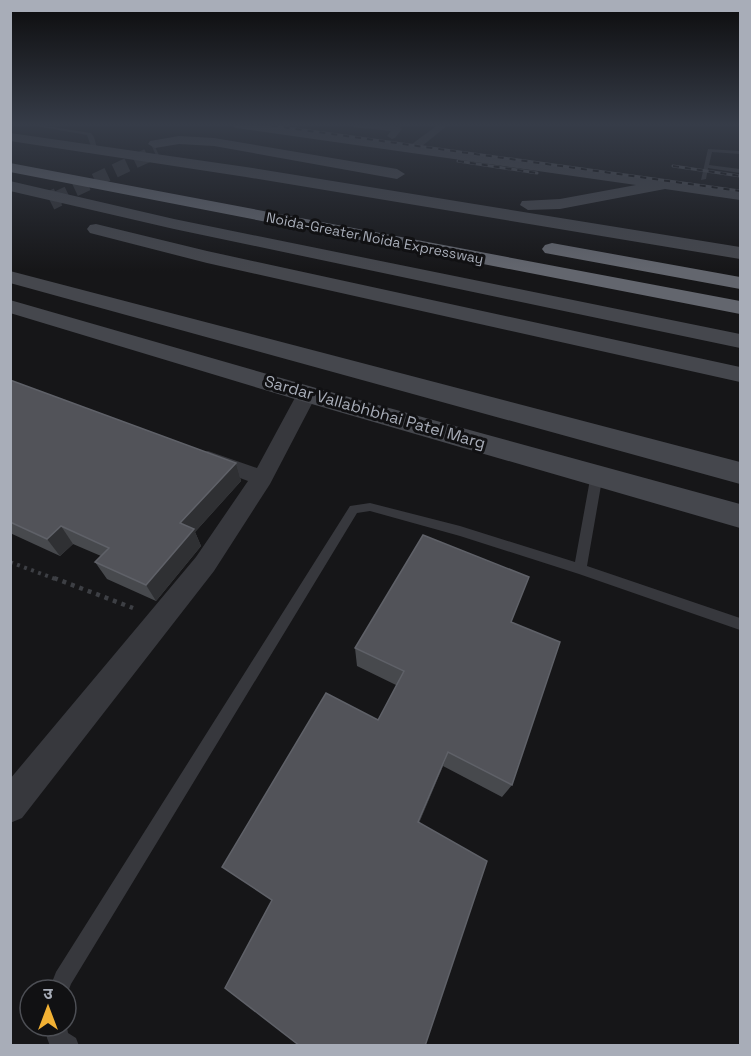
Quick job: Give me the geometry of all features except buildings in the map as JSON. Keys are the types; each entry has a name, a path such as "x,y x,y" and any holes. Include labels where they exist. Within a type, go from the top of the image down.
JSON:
{"highway":[{"name":"Noida-Greater Noida Expressway","path":"43,173 741,308"},
{"path":"531,245 741,283"}],"street":[{"path":"250,173 741,253"},
{"path":"347,173 528,205 570,202 668,184"},
{"path":"392,173 408,176"},
{"path":"524,173 520,187 546,188 558,182 566,173"},
{"path":"570,202 586,173"},
{"path":"596,173 741,195"},
{"path":"705,173 741,185"},
{"path":"13,187 174,224 741,341"},
{"path":"44,204 741,355"},
{"path":"76,224 207,257 741,375"},
{"name":"Sardar Vallabhbhai Patel Marg","path":"10,277 741,473"},
{"name":"Sardar Vallabhbhai Patel Marg","path":"10,306 307,394 741,516"},
{"path":"10,806 205,564 262,478 307,394"},
{"path":"185,450 262,478"}],"lane":[{"path":"580,569 597,474"},
{"path":"64,978 354,509 370,507 460,531 741,624"}],"path":[{"path":"10,562 162,619"}],"tunnel":[{"path":"55,199 110,173"},
{"path":"50,201 58,197"}],"railway":[{"path":"613,173 740,191"},
{"path":"722,173 740,176"}]}
